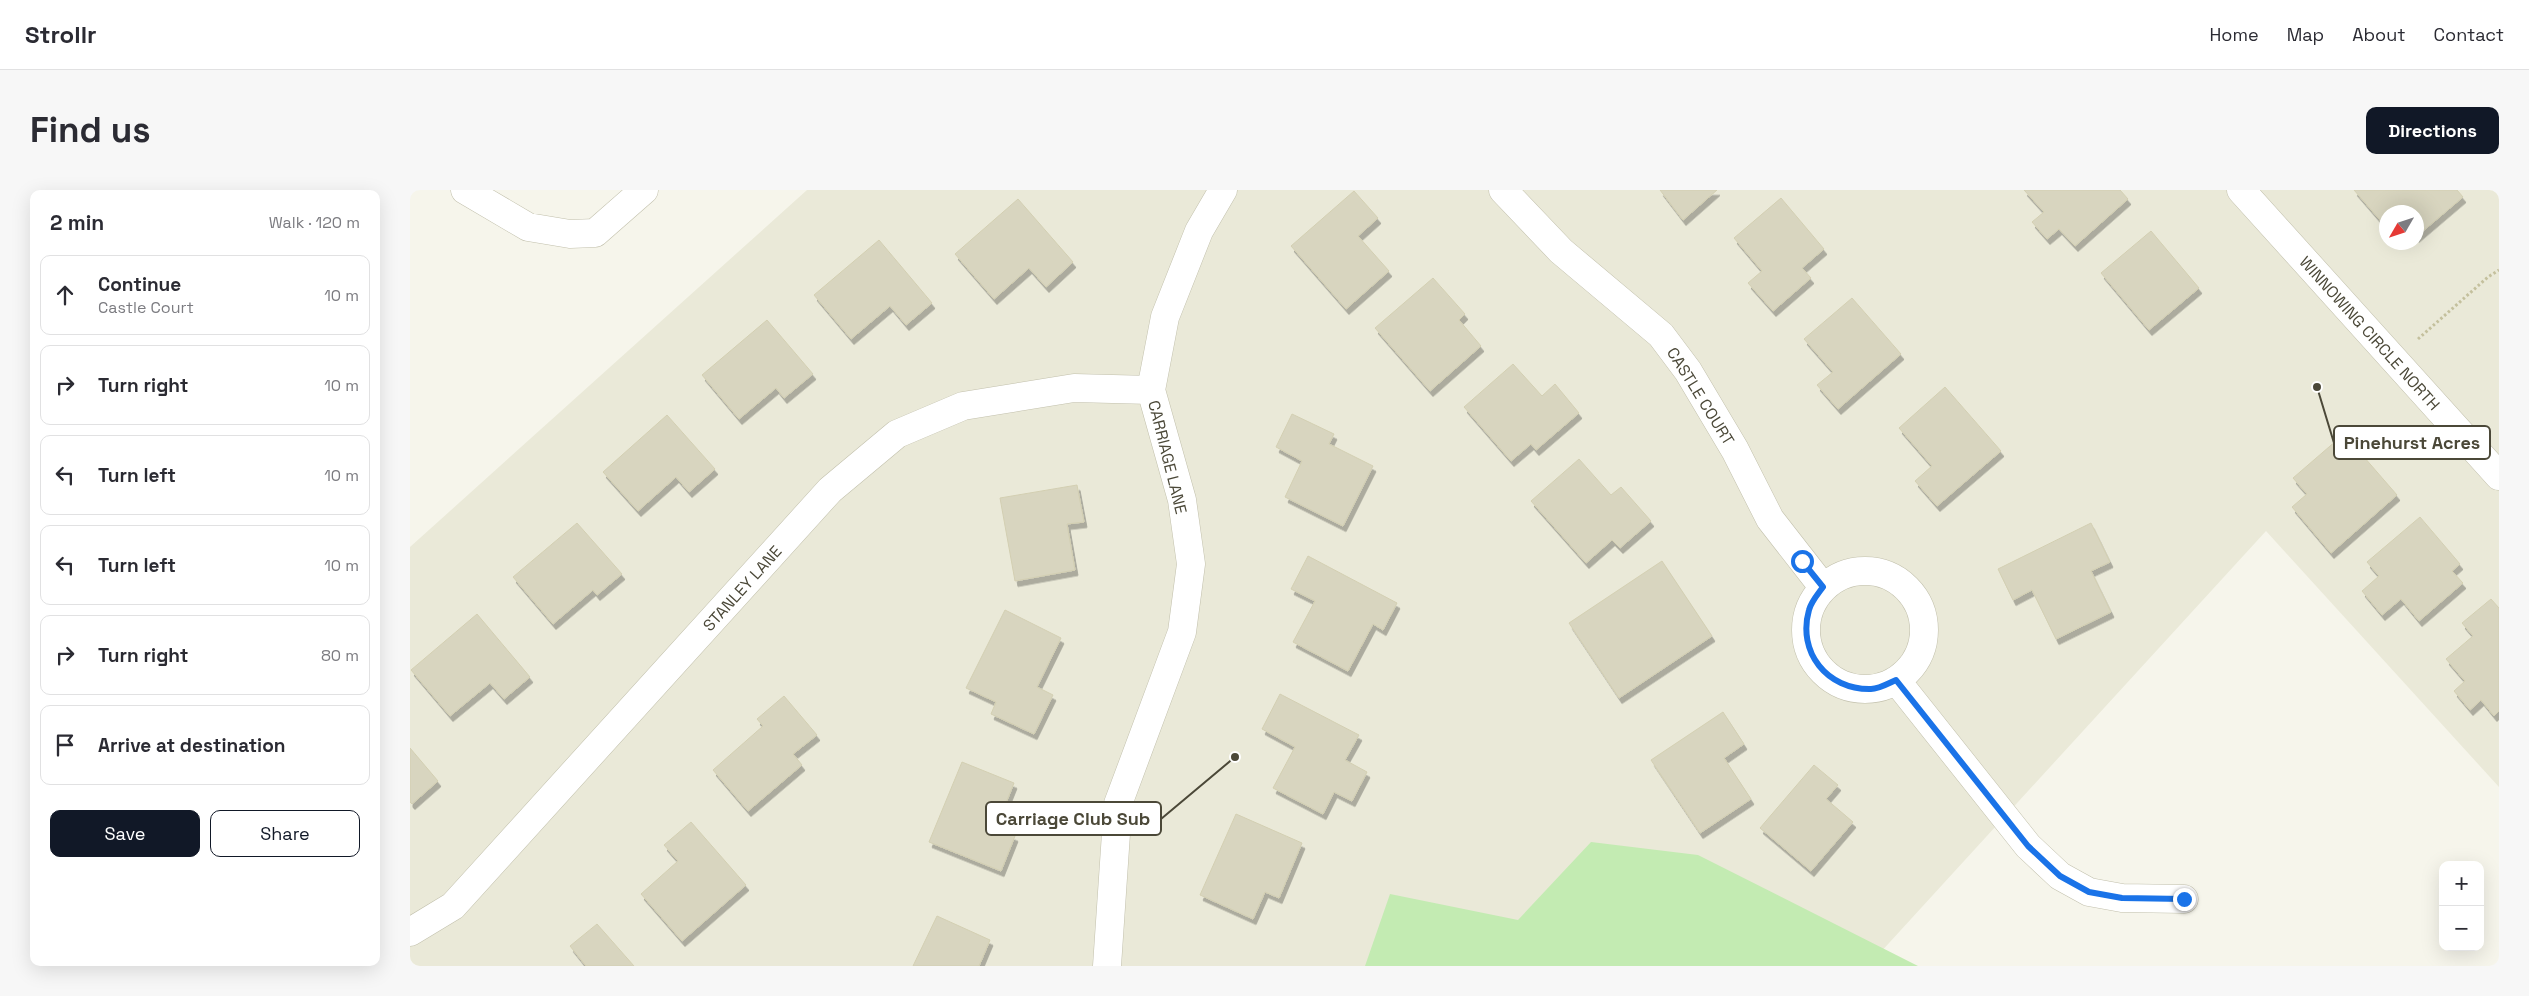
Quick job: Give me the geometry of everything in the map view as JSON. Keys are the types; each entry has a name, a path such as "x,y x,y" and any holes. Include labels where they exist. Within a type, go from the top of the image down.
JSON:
{"street":[{"path":"464,190 528,227 570,234 595,233 644,190"},
{"name":"CARRIAGE LANE","path":"1107,966 1118,804 1182,632 1191,564 1182,500 1151,390 1165,317 1199,231 1223,190"},
{"name":"CASTLE COURT","path":"1503,190 1561,251 1661,335 1688,371 1735,450 1770,519 1823,587"},
{"name":"WINNOWING CIRCLE NORTH","path":"2241,190 2499,476"},
{"name":"STANLEY LANE","path":"410,932 453,906 830,490 897,434 963,406 1074,388 1151,390"},
{"path":"1868,570 1892,577 1912,593 1922,615 1923,640 1914,663 1896,680 1873,689 1848,687 1826,675 1811,656 1805,631 1809,608 1823,587 1844,573 1868,570"},
{"path":"1896,680 2028,846 2060,876 2089,892 2122,898 2184,899"}],"path":[{"path":"2394,361 2488,277 2499,270"}],"shaded area":[{"path":"807,190 2499,190 2499,787 2266,531 1868,966 410,966 410,547"}],"green space":[{"path":"1591,842 1698,855 1918,966 1365,966 1390,894 1518,920"}],"building":[{"path":"1660,190 1717,190 1683,220"},
{"path":"2024,190 2120,190 2128,199 2075,246 2059,229 2047,239 2032,222 2044,212"},
{"path":"2354,190 2457,190 2463,197 2424,230 2424,205 2379,205 2379,219"},
{"path":"1354,191 1378,218 1358,236 1389,271 1346,309 1291,246"},
{"path":"1781,198 1824,249 1802,268 1811,278 1773,311 1748,283 1762,271 1734,238"},
{"path":"1018,199 1073,262 1046,287 1029,268 994,299 955,254"},
{"path":"2151,231 2199,288 2149,330 2101,273"},
{"path":"879,240 932,303 906,325 890,306 851,339 814,295"},
{"path":"1433,278 1465,314 1459,320 1481,346 1430,391 1375,328"},
{"path":"1852,298 1901,354 1838,409 1817,385 1833,372 1804,339"},
{"path":"767,320 813,374 784,398 776,388 739,419 702,375"},
{"path":"1513,364 1542,396 1555,384 1579,413 1536,450 1531,444 1511,461 1464,407"},
{"path":"1945,387 2001,451 1937,506 1915,481 1932,466 1899,428"},
{"path":"1292,414 1334,434 1329,444 1373,466 1343,526 1285,497 1302,461 1276,447"},
{"path":"667,415 715,469 689,492 676,477 638,511 603,472"},
{"path":"2344,434 2397,495 2331,553 2292,507 2307,494 2293,478"},
{"path":"1579,459 1611,495 1621,487 1651,521 1620,548 1612,540 1586,563 1531,501"},
{"path":"1077,485 1084,522 1067,524 1075,570 1015,581 1000,498"},
{"path":"2420,517 2460,564 2452,571 2463,583 2419,621 2401,599 2382,615 2362,591 2379,576 2367,562"},
{"path":"577,523 622,574 597,595 593,590 553,624 513,577"},
{"path":"2091,523 2110,562 2091,571 2111,612 2056,639 2032,590 2013,600 1998,569"},
{"path":"1308,556 1397,603 1383,630 1373,624 1348,671 1293,642 1315,601 1291,589"},
{"path":"1662,561 1712,636 1619,698 1569,623"},
{"path":"2491,599 2499,608 2499,711 2494,716 2481,700 2470,710 2454,691 2465,681 2446,659 2473,636 2462,623"},
{"path":"1005,610 1061,638 1037,687 1053,695 1034,734 991,714 996,702 966,688"},
{"path":"477,614 530,677 504,699 490,683 450,716 411,670"},
{"path":"1280,694 1359,735 1345,760 1367,772 1352,801 1334,792 1323,814 1273,788 1295,747 1262,729"},
{"path":"784,696 817,735 793,754 802,765 748,811 713,770 763,726 757,719"},
{"path":"1723,712 1744,744 1724,758 1751,799 1700,833 1651,760"},
{"path":"410,748 438,781 412,804 410,802"},
{"path":"962,762 1014,783 996,828 1015,836 1001,871 929,842"},
{"path":"1814,765 1838,785 1826,799 1853,822 1811,871 1760,828"},
{"path":"1236,814 1302,843 1279,898 1265,892 1253,919 1200,895"},
{"path":"691,822 746,885 682,941 641,894 678,861 664,845"},
{"path":"937,916 990,940 979,966 913,966"},
{"path":"597,924 634,966 586,966 570,946"}],"place":[{"name":"Pinehurst Acres","path":"2317,387"},
{"name":"Carriage Club Sub","path":"1235,757"}],"route":[{"path":"1802,561 1823,587 1809,608 1805,631 1811,656 1826,675 1848,687 1873,689 1896,680 2028,846 2060,876 2089,892 2122,898 2184,899"}]}
